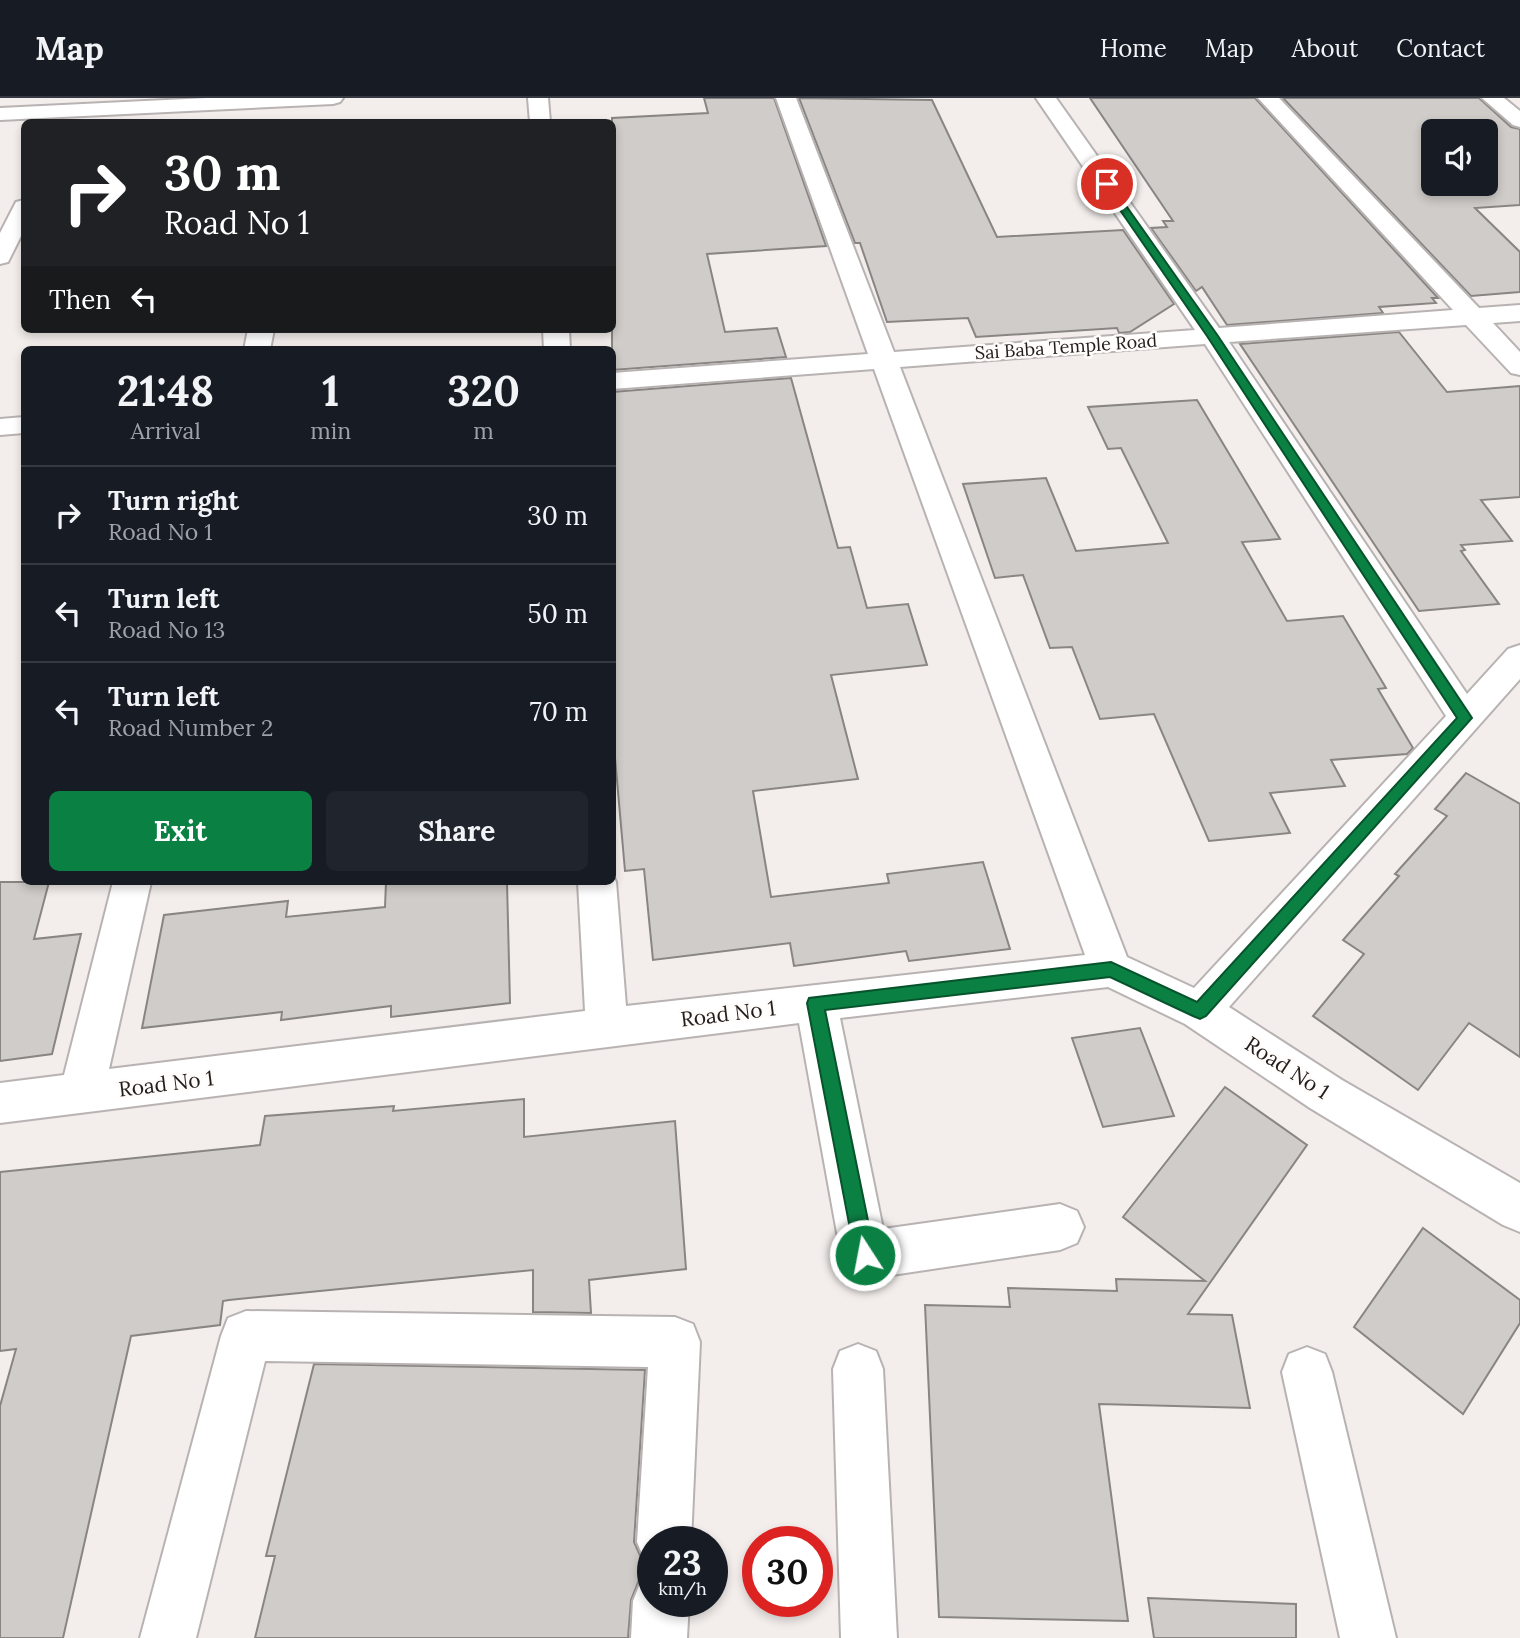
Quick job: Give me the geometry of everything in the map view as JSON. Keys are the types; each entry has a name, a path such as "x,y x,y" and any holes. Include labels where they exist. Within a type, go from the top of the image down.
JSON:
{"street":[{"path":"0,114 333,98"},
{"path":"538,98 540,119"},
{"path":"786,98 1111,969"},
{"path":"1046,98 1212,336 1465,718"},
{"path":"1268,98 1520,367"},
{"path":"1492,98 1520,121"},
{"path":"299,119 303,99"},
{"path":"0,257 21,213"},
{"name":"Sai Baba Temple Road","path":"616,381 1520,313"},
{"path":"0,427 21,425"},
{"path":"1200,1011 1520,657"},
{"path":"81,1095 131,885"},
{"path":"597,885 607,1027"},
{"name":"Road No 1","path":"0,1103 81,1095 607,1027 1111,969 1200,1011 1326,1094 1520,1209"},
{"path":"816,1003 865,1255 1060,1227"},
{"path":"168,1638 246,1336 676,1342 665,1526"},
{"path":"858,1369 869,1638"},
{"path":"1307,1372 1368,1638"},
{"path":"659,1638 660,1617"}],"building":[{"path":"704,98 774,98 826,246 707,254 725,332 777,328 786,357 616,370 616,346 612,346 612,333 616,333 616,119 612,118 708,113"},
{"path":"799,98 932,100 997,237 1123,230 1174,304 1130,332 1119,333 1117,328 976,337 968,318 887,322 860,243 855,243"},
{"path":"1090,98 1255,98 1438,298 1432,298 1436,303 1379,307 1383,313 1227,325 1202,287 1196,291 1151,228 1167,227 1163,221 1173,221"},
{"path":"1283,98 1479,98 1511,127 1520,129 1520,205 1475,208 1520,252 1520,292 1471,296"},
{"path":"1399,332 1447,392 1520,386 1520,497 1481,500 1512,541 1461,545 1465,550 1461,551 1499,604 1419,611 1240,344"},
{"path":"791,378 838,548 850,547 867,608 908,604 927,665 831,675 858,779 753,791 771,897 889,883 887,874 983,862 1010,949 909,961 906,951 794,966 790,943 653,960 644,869 625,871 616,769 616,392"},
{"path":"1197,400 1280,539 1242,542 1287,621 1343,616 1386,688 1378,689 1413,748 1407,754 1331,760 1345,786 1270,793 1290,833 1209,841 1154,714 1100,719 1072,647 1050,648 1023,575 995,578 963,484 1046,478 1076,551 1168,543 1121,448 1108,449 1088,407"},
{"path":"1466,773 1520,804 1520,1057 1469,1023 1418,1090 1313,1016 1364,954 1343,940 1399,876 1395,874 1447,816 1435,809"},
{"path":"0,882 48,885 34,939 81,934 52,1054 0,1061"},
{"path":"386,885 507,885 510,1003 391,1017 391,1006 281,1020 282,1012 142,1028 164,915 288,901 286,917 385,907"},
{"path":"1140,1028 1174,1116 1103,1127 1072,1038"},
{"path":"1225,1087 1307,1145 1188,1314 1232,1315 1250,1408 1099,1404 1128,1621 939,1617 925,1305 1010,1307 1008,1288 1117,1291 1116,1279 1205,1281 1123,1217"},
{"path":"524,1099 524,1137 675,1121 686,1269 589,1280 591,1313 533,1312 533,1270 229,1300 223,1301 220,1325 131,1336 63,1638 0,1638 0,1406 16,1349 0,1351 0,1172 260,1145 265,1116 394,1106 393,1111"},
{"path":"1423,1228 1520,1300 1520,1323 1463,1414 1354,1327"},
{"path":"314,1364 645,1370 634,1542 637,1549 637,1585 631,1600 628,1638 255,1638 275,1556 266,1556"},
{"path":"1148,1598 1296,1604 1296,1638 1154,1638"}],"route":[{"path":"865,1255 816,1003 1111,969 1200,1011 1465,718 1212,336 1107,184"}]}
